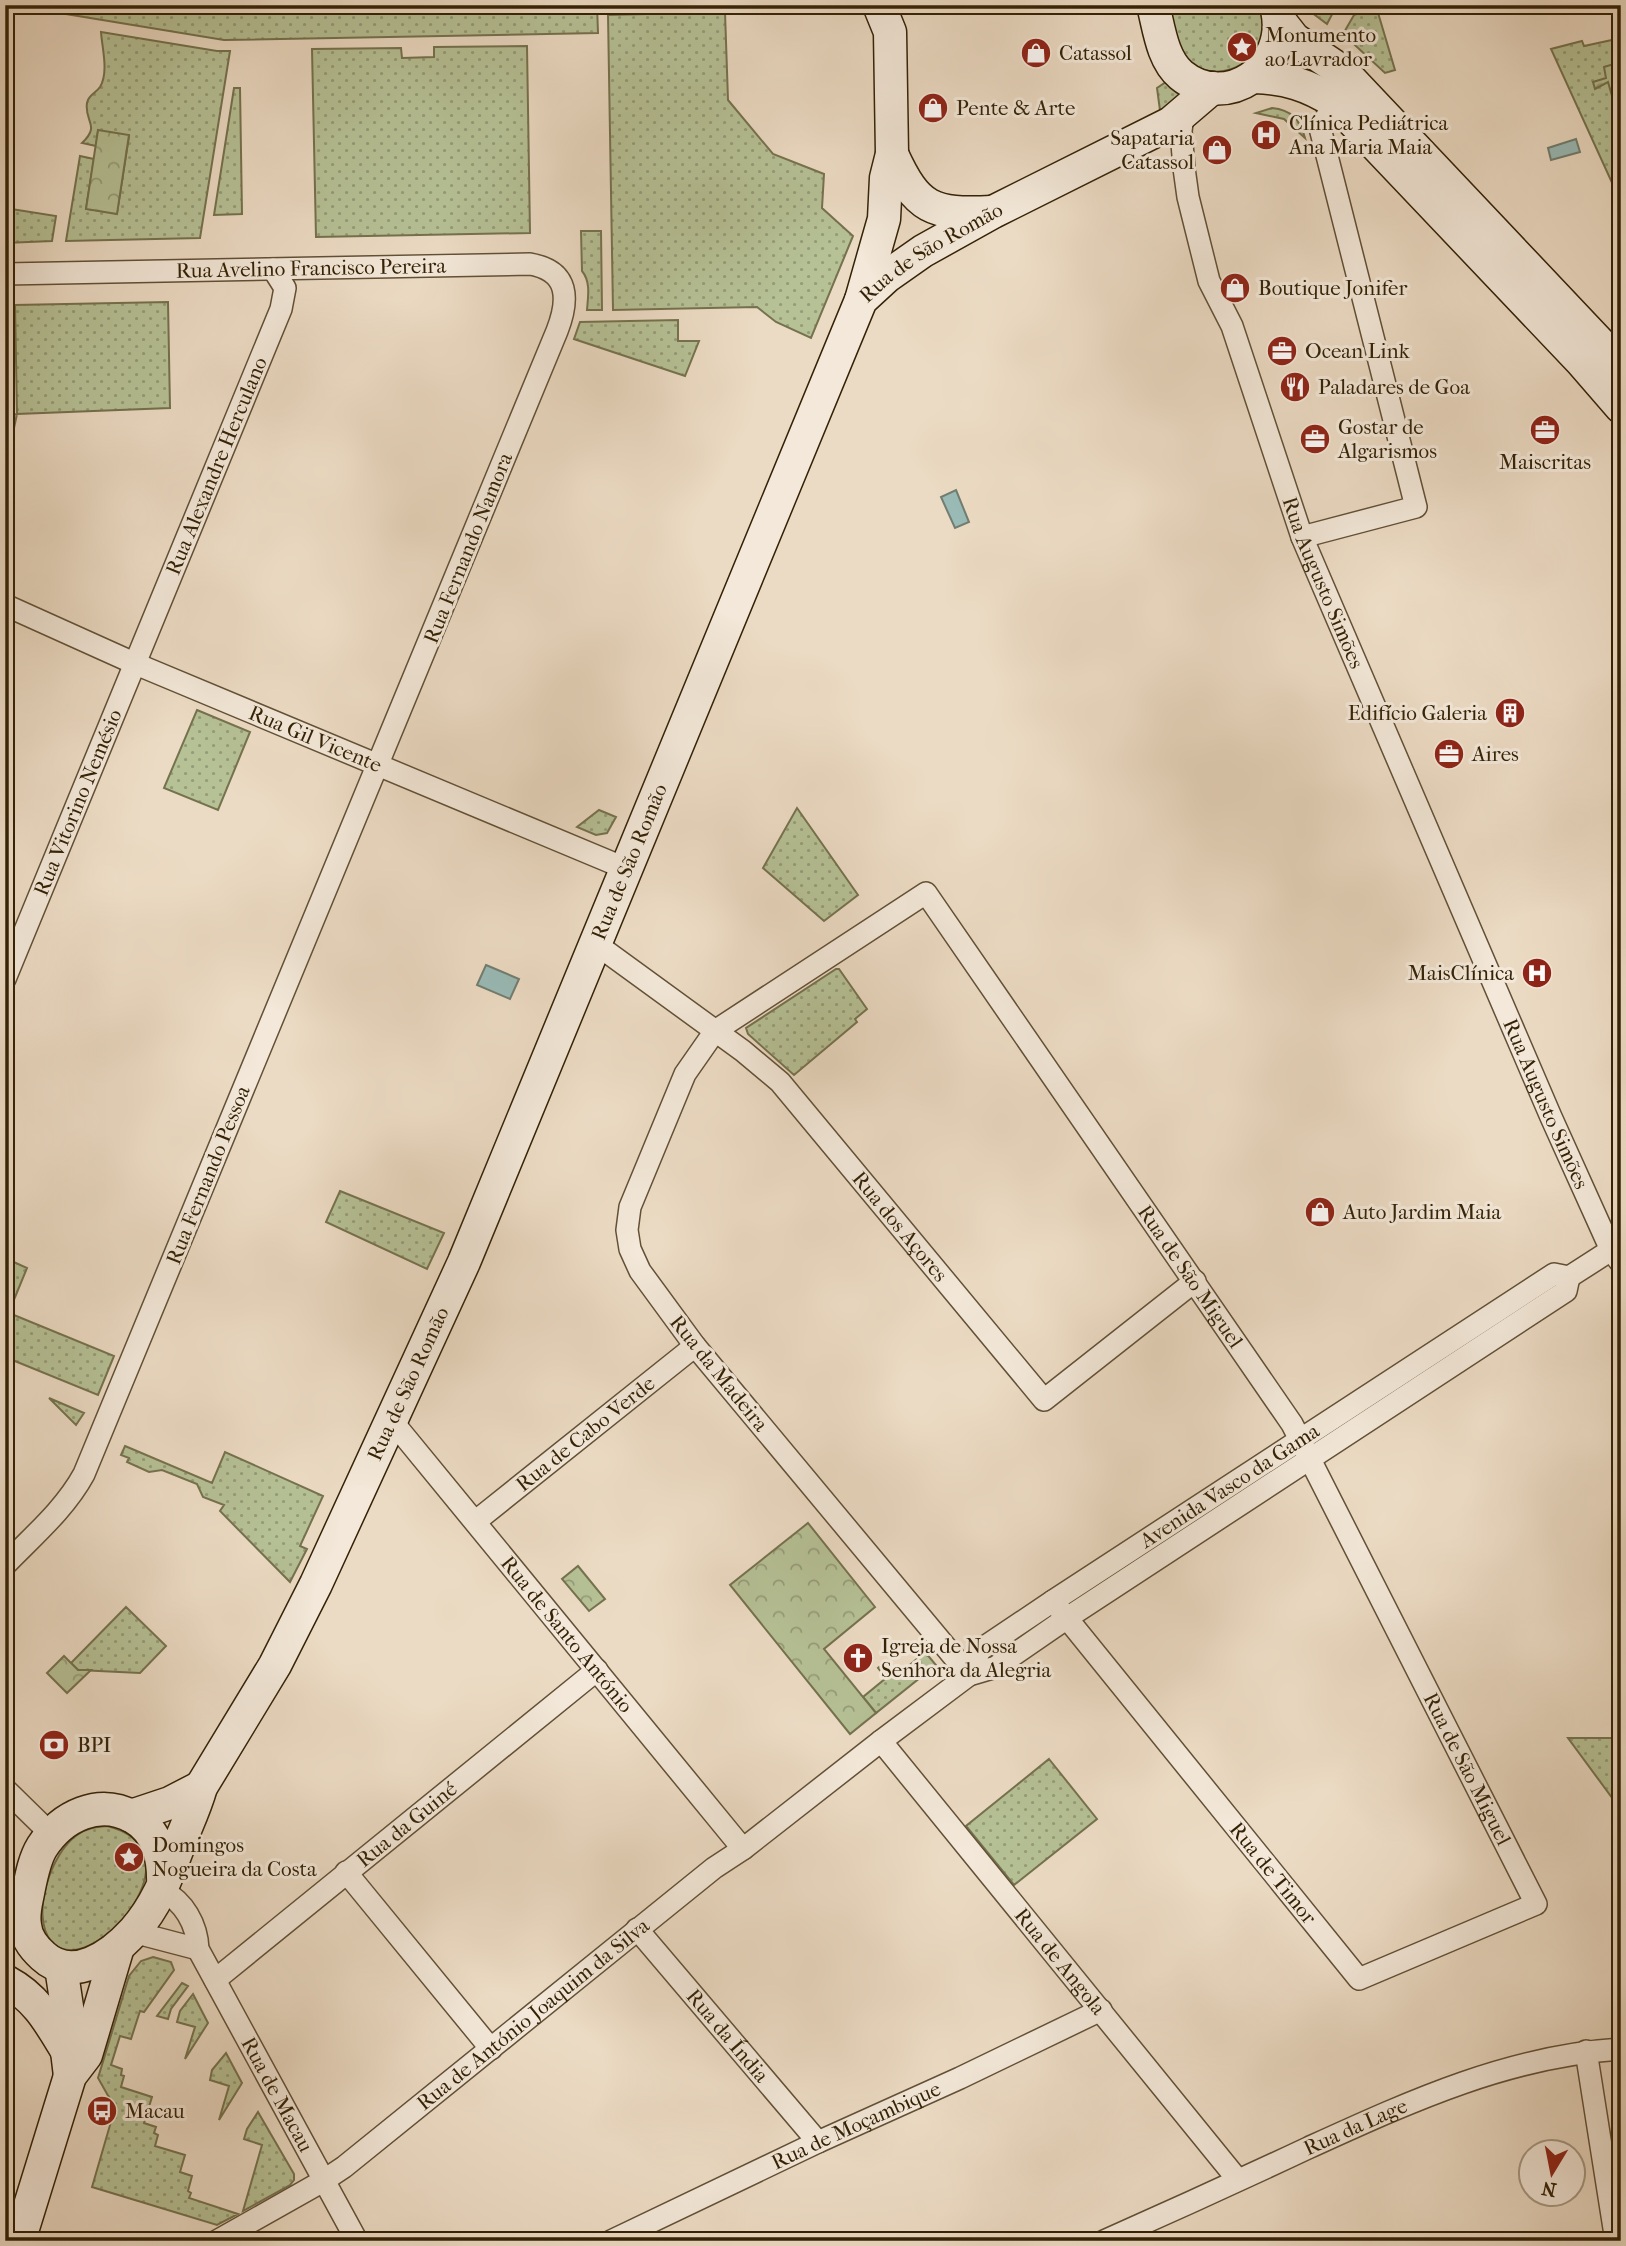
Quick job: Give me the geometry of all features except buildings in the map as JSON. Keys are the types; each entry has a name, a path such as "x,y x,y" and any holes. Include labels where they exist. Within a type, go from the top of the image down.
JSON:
{"main road":[{"path":"1153,5 1162,41 1174,67 1191,81 1212,88 1225,88 1254,77 1292,80 1335,102 1573,352 1621,407"},
{"path":"1254,77 1273,57 1277,46 1278,13"},
{"path":"1278,13 1294,39 1343,72 1621,366"},
{"path":"861,300 884,219 886,178 892,154 890,14"},
{"name":"Rua de São Romão","path":"6,1982 55,1964 84,1966 102,1959 126,1939 148,1915 163,1888 195,1809 201,1787 275,1665 316,1584 464,1262 861,300 910,260 993,212 1155,132 1183,115 1212,88"},
{"path":"892,154 910,189 933,208 946,212 993,212"},
{"path":"131,1816 170,1803 201,1787"},
{"path":"19,2241 69,2064 69,2020 55,1964 15,1930 25,1908 41,1849 64,1822 85,1811 102,1809 131,1816 152,1833 161,1850 163,1888"},
{"path":"69,2064 86,2055 126,1939"},
{"path":"6,1982 23,1990 41,2009 69,2064"}],"street":[{"path":"1302,537 1416,507 1320,128 1335,102"},
{"name":"Rua Augusto Simões","path":"1183,115 1182,151 1188,197 1209,281 1232,326 1302,537 1546,1106 1616,1256"},
{"name":"Rua Avelino Francisco Pereira","path":"5,274 521,264 538,266 554,274 565,292 566,305 557,331"},
{"name":"Rua Alexandre Herculano","path":"136,664 281,309 285,288 273,269"},
{"name":"Rua Fernando Namora","path":"378,764 557,331"},
{"name":"Rua Gil Vicente","path":"5,605 136,664 627,869"},
{"name":"Rua Vitorino Nemésio","path":"5,979 136,664"},
{"name":"Rua Fernando Pessoa","path":"5,1565 52,1518 74,1492 84,1474 378,764"},
{"name":"Rua de São Miguel","path":"715,1031 926,893 1282,1408 1536,1904"},
{"name":"Rua dos Açores","path":"596,944 780,1082 1044,1400 1195,1281"},
{"name":"Rua da Madeira","path":"715,1031 680,1085 630,1207 627,1230 631,1249 640,1271 695,1346 969,1675"},
{"name":"Avenida Vasco da Gama","path":"743,1849 969,1675 996,1667 1310,1460 1554,1274 1569,1277 1616,1256"},
{"name":"Rua de Cabo Verde","path":"476,1521 695,1346"},
{"name":"Avenida Vasco da Gama","path":"969,1675 980,1650 1053,1601 1300,1441 1413,1379"},
{"name":"Rua de Santo António","path":"392,1421 743,1849"},
{"path":"1053,1601 1067,1618"},
{"name":"Rua de Timor","path":"1067,1618 1359,1979 1536,1904"},
{"name":"Rua da Guiné","path":"215,1980 597,1670"},
{"name":"Rua de Angola","path":"881,1741 1238,2180"},
{"path":"5,1788 52,1835"},
{"name":"Rua de António Joaquim da Silva","path":"217,2241 323,2181 714,1868 743,1849"},
{"path":"346,1872 491,2049"},
{"name":"Rua de Macau","path":"163,1888 181,1903 198,1933 198,1949 357,2241"},
{"name":"Rua da Índia","path":"638,1929 818,2143"},
{"path":"126,1939 198,1949"},
{"name":"Rua de Moçambique","path":"611,2241 1101,2010"},
{"name":"Rua da Lage","path":"1104,2241 1411,2101 1506,2068 1586,2051 1621,2049"},
{"path":"1586,2051 1616,2241"}],"green space":[{"path":"11,5 597,5 598,33 224,40"},
{"path":"1168,5 1260,5 1265,25 1260,45 1252,56 1229,70 1203,70 1192,63 1179,47"},
{"path":"1306,5 1337,5 1327,24"},
{"path":"1376,6 1395,70 1385,73 1343,34 1354,15"},
{"path":"725,12 728,100 773,154 824,174 822,208 853,236 811,338 776,322 757,307 613,310 608,15"},
{"path":"101,32 230,51 200,238 66,241 80,156 94,159 86,209 117,213 129,136 98,131 96,146 82,143 88,137 91,127 88,100 103,81"},
{"path":"1621,38 1621,181 1613,185 1551,49 1582,41 1584,46"},
{"path":"527,46 530,233 316,237 312,49 401,48 402,58 434,57 434,47"},
{"path":"1614,64 1621,93 1612,96 1608,82 1595,89 1593,82 1606,78 1604,67"},
{"path":"1166,82 1181,93 1181,96 1161,118 1157,88"},
{"path":"234,88 240,88 242,214 214,215"},
{"path":"1272,108 1294,117 1305,138 1284,119 1256,113"},
{"path":"98,130 129,135 117,214 86,209"},
{"path":"5,208 56,216 52,241 5,243"},
{"path":"581,231 601,231 602,310 587,310 588,290 582,271"},
{"path":"168,302 170,408 17,414 15,305"},
{"path":"678,320 678,341 699,341 685,376 574,339 580,322"},
{"path":"17,414 5,470 5,415"},
{"path":"197,710 250,732 218,810 164,788"},
{"path":"797,808 858,895 824,921 763,868"},
{"path":"599,810 616,817 607,833 596,835 577,827"},
{"path":"839,969 867,1009 855,1019 857,1022 794,1075 748,1034 746,1028"},
{"path":"340,1191 444,1233 427,1269 326,1222"},
{"path":"5,1258 27,1268 11,1307 5,1304"},
{"path":"9,1313 114,1356 98,1395 5,1357 5,1322"},
{"path":"49,1398 84,1413 76,1425"},
{"path":"125,1446 212,1483 225,1452 323,1496 300,1546 307,1549 290,1582 220,1511 224,1505 203,1497 197,1484 162,1470 149,1472 127,1462 129,1458 121,1455"},
{"path":"808,1523 875,1607 824,1649 876,1713 850,1734 730,1585"},
{"path":"578,1566 605,1599 589,1611 562,1579"},
{"path":"126,1607 166,1646 140,1673 78,1670 71,1663"},
{"path":"925,1652 936,1665 876,1713 863,1697 886,1678 878,1668 887,1661 898,1675"},
{"path":"64,1656 78,1670 91,1670 67,1693 47,1673"},
{"path":"1568,1738 1621,1738 1621,1810"},
{"path":"1049,1759 1097,1819 1014,1885 966,1826"},
{"path":"107,1826 135,1840 146,1860 143,1885 130,1909 111,1931 89,1945 68,1950 51,1941 45,1930 43,1901 46,1885 59,1856 77,1835 95,1827"},
{"path":"153,1957 171,1962 174,1970 144,2012 140,2011 131,2039 120,2036 111,2065 122,2069 121,2075 124,2076 121,2087 152,2097 144,2123 156,2127 154,2133 158,2135 155,2146 185,2155 180,2172 192,2176 189,2198 238,2214 217,2225 92,2187 115,2108 98,2078 129,1976 141,1961"},
{"path":"182,1983 188,1986 171,2009 168,2019 157,2016"},
{"path":"193,1994 208,2023 185,2059 195,2027 177,2022 180,2011"},
{"path":"226,2053 242,2083 219,2120 229,2086 210,2080 212,2070"},
{"path":"258,2112 294,2174 294,2180 290,2185 243,2211 262,2145 244,2139"}],"water":[{"path":"1576,139 1580,152 1551,160 1548,148"},
{"path":"956,490 969,522 955,528 941,497"},
{"path":"486,965 519,979 510,999 477,985"}],"place":[{"name":"Monumento ao Lavrador","path":"1242,47"},
{"name":"Catassol","path":"1036,53"},
{"name":"Pente & Arte","path":"933,108"},
{"name":"Clínica Pediátrica Ana Maria Maia","path":"1266,135"},
{"name":"Sapataria Catassol","path":"1217,150"},
{"name":"Boutique Jonifer","path":"1235,288"},
{"name":"Ocean Link","path":"1282,351"},
{"name":"Paladares de Goa","path":"1295,387"},
{"name":"Maiscritas","path":"1545,430"},
{"name":"Gostar de Algarismos","path":"1315,439"},
{"name":"Edifício Galeria","path":"1510,713"},
{"name":"Aires","path":"1449,754"},
{"name":"MaisClínica","path":"1537,973"},
{"name":"Auto Jardim Maia","path":"1320,1212"},
{"name":"Igreja de Nossa Senhora da Alegria","path":"858,1658"},
{"name":"BPI","path":"54,1745"},
{"name":"Domingos Nogueira da Costa","path":"129,1857"},
{"name":"Macau","path":"102,2111"}]}
